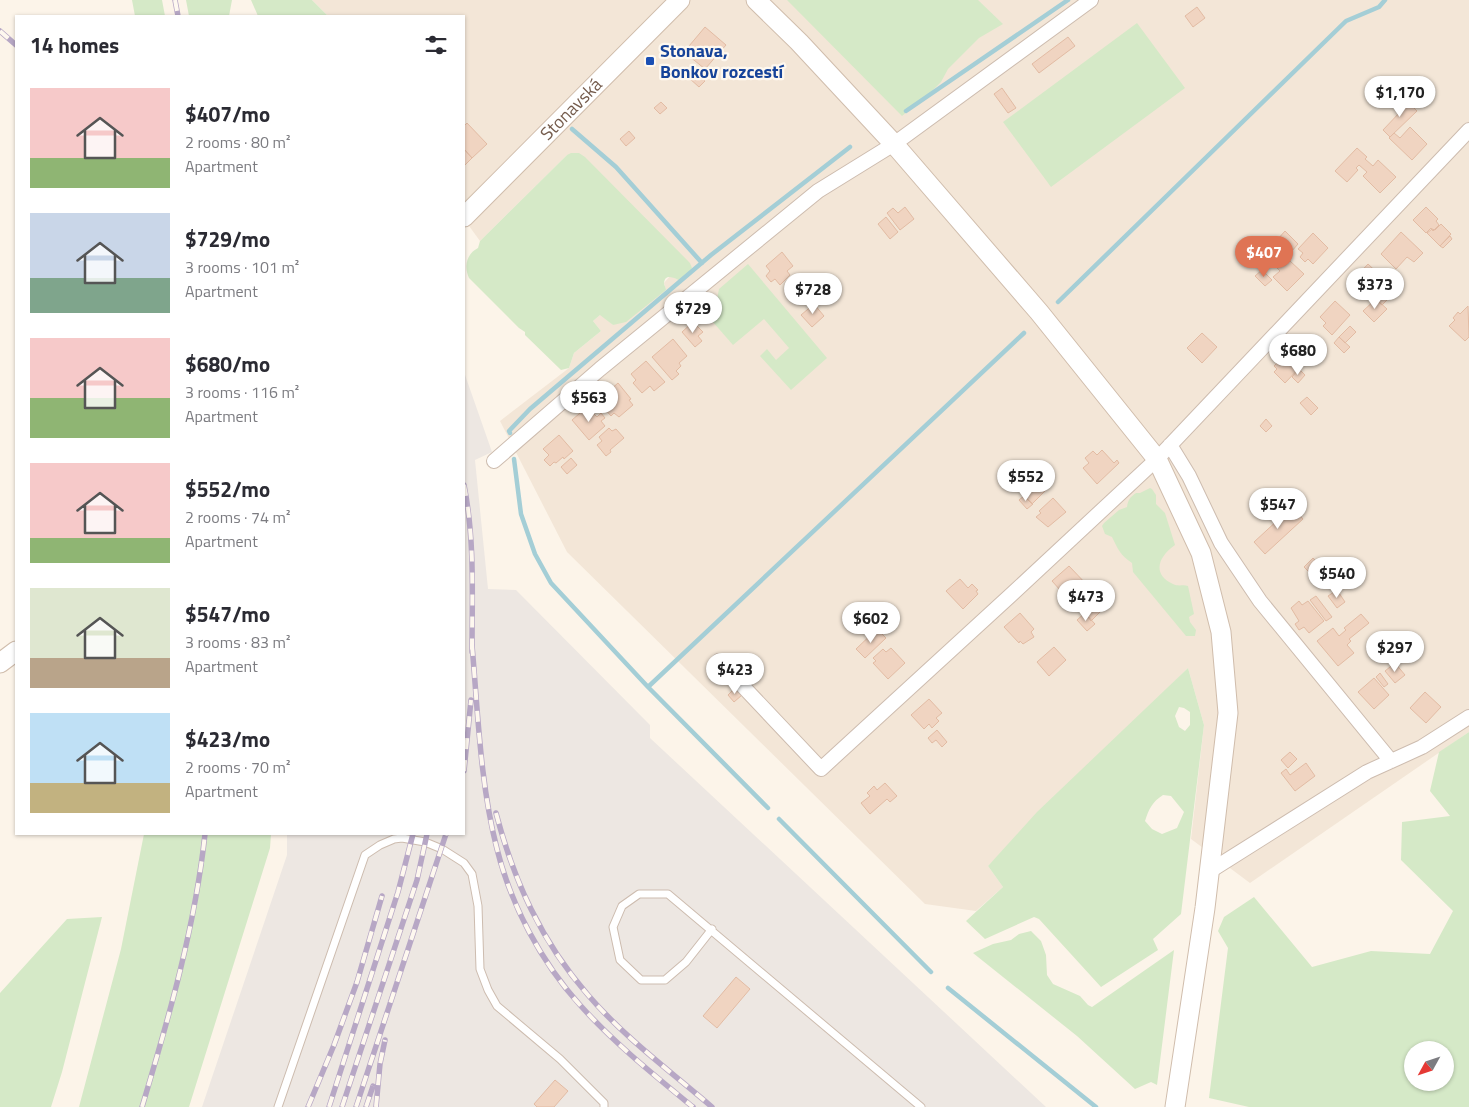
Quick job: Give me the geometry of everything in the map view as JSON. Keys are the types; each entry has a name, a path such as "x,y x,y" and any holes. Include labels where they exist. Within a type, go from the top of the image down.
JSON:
{"street":[{"name":"Stonavská","path":"465,216 680,0"},
{"path":"756,0 799,42 894,144 1039,312 1164,452 1189,476 1221,544 1260,601 1392,760"},
{"path":"494,461 600,369 818,191 894,144 1091,0"},
{"path":"719,661 821,769 998,608 1164,452 1469,130"},
{"path":"1164,452 1201,553 1221,632 1228,713 1210,871 1175,1107"},
{"path":"0,664 15,652"},
{"path":"1210,871 1366,772 1422,747 1469,716"}],"lane":[{"path":"278,1107 365,855 380,845 402,838 425,842 442,849 464,863 472,874 478,906 480,968 492,998 497,1006 560,1059 604,1103 604,1107"},
{"path":"712,930 686,962 665,980 641,980 620,960 613,927 622,906 639,894 668,894 712,930 921,1107"}],"shaded area":[{"path":"312,0 1469,0 1469,732 1250,883 1191,839 1204,725 1188,668 988,866 1003,887 976,911 925,904 567,552 500,421 569,368 574,353 601,331 593,321 601,314 613,325 666,290 664,283 670,276 680,280 567,155 480,241 465,220 465,15 327,15"},
{"path":"465,375 492,452 475,460 488,589 516,590 650,725 650,738 1046,1107 202,1107 287,855 287,835 465,835"}],"green space":[{"path":"132,0 162,0 165,15 135,15"},
{"path":"186,0 232,0 229,15 189,15"},
{"path":"251,0 312,0 327,15 258,15"},
{"path":"787,0 978,0 1003,24 979,38 948,69 941,82 902,116"},
{"path":"1137,23 1185,88 1051,187 1003,122"},
{"path":"571,153 579,153 585,157 690,263 692,268 680,281 670,277 666,278 664,283 666,290 626,322 613,325 600,315 593,321 601,331 574,353 569,368 561,370 469,278 466,265 471,254 478,248 480,241"},
{"path":"748,264 827,358 791,390 760,356 767,349 776,360 789,348 764,319 733,345 698,305 708,298 717,299 719,289"},
{"path":"1150,488 1156,495 1156,504 1165,513 1175,545 1165,554 1160,570 1166,580 1173,584 1188,586 1194,614 1189,617 1196,630 1195,636 1186,636 1133,572 1132,563 1122,554 1112,537 1105,534 1102,526 1119,510 1127,507 1134,494"},
{"path":"1188,668 1204,725 1181,914 1153,939 1158,950 1101,987 1039,919 1034,917 985,939 966,921 1003,887 988,866 1037,812","holes":["1179,707 1190,712 1190,725 1185,731 1179,727 1175,716","1163,795 1171,796 1184,812 1177,828 1162,834 1152,829 1145,821 1151,806"]},
{"path":"1469,732 1469,1107 1249,1107 1209,1098 1228,948 1218,931 1224,917 1254,897 1312,967 1371,951 1430,954 1453,911 1401,860 1402,822 1450,816 1430,791 1439,752"},
{"path":"144,835 271,835 270,848 189,1107 79,1107 121,949"},
{"path":"102,917 62,1072 51,1107 0,1107 0,993 67,919"},
{"path":"1031,931 1041,941 1046,955 1047,975 1053,984 1080,996 1092,1007 1174,950 1157,1085 1151,1082 1135,1089 1077,1036 973,953"}],"building":[{"path":"1197,7 1205,18 1193,27 1185,16"},
{"path":"705,27 726,45 705,69 684,52"},
{"path":"1068,37 1075,46 1039,73 1032,64"},
{"path":"695,72 705,81 699,87 689,78"},
{"path":"1002,88 1016,108 1008,113 994,94"},
{"path":"1406,100 1417,111 1390,137 1383,130 1401,111 1398,108"},
{"path":"661,102 667,108 660,114 654,108"},
{"path":"467,123 487,144 472,158 465,150 465,125"},
{"path":"1410,127 1427,144 1412,160 1389,138 1394,133 1400,138"},
{"path":"629,131 635,138 626,146 620,139"},
{"path":"1357,148 1373,166 1378,160 1396,177 1380,193 1363,176 1367,172 1359,165 1356,168 1358,170 1347,182 1335,171"},
{"path":"465,150 472,158 465,165"},
{"path":"905,207 914,219 900,230 887,213 893,208 898,213"},
{"path":"1426,207 1438,219 1436,221 1439,225 1433,231 1431,228 1426,233 1413,220"},
{"path":"886,217 898,232 890,239 878,224"},
{"path":"1441,224 1451,234 1440,246 1427,233 1432,229 1435,230"},
{"path":"1285,231 1298,244 1291,252 1277,240"},
{"path":"1401,232 1423,253 1414,262 1407,257 1396,269 1381,254"},
{"path":"1313,233 1328,248 1313,264 1308,259 1305,262 1300,257 1303,253 1298,249"},
{"path":"1450,236 1452,239 1443,248 1440,246"},
{"path":"782,252 793,266 787,271 790,275 780,285 775,279 771,282 766,276 770,271 766,266"},
{"path":"1290,261 1304,274 1287,291 1273,277 1280,271 1276,267 1280,262 1284,266"},
{"path":"1368,264 1385,280 1373,291 1379,295 1374,300 1352,281"},
{"path":"1262,270 1272,280 1265,286 1255,276"},
{"path":"795,278 801,286 792,293 786,285"},
{"path":"1383,292 1389,298 1382,305 1376,300"},
{"path":"1376,299 1387,309 1374,322 1363,311"},
{"path":"1335,301 1350,315 1332,335 1323,326 1326,323 1320,317"},
{"path":"814,304 824,316 812,327 801,315"},
{"path":"1468,306 1469,337 1465,341 1449,326 1455,320 1453,318 1458,312 1460,314"},
{"path":"693,322 703,332 698,336 702,341 695,347 682,332"},
{"path":"1350,326 1356,332 1345,343 1339,337"},
{"path":"1202,333 1217,347 1202,363 1187,348"},
{"path":"1339,337 1350,347 1344,353 1334,343"},
{"path":"673,339 687,356 679,363 681,366 676,371 679,374 672,380 652,357"},
{"path":"1289,351 1303,364 1285,383 1274,372 1277,369 1274,366"},
{"path":"646,361 665,382 654,391 650,386 642,393 633,383 636,380 631,374"},
{"path":"1299,369 1305,375 1298,383 1292,377"},
{"path":"618,383 631,399 629,400 633,405 619,417 614,413 611,416 604,408 608,404 602,397"},
{"path":"1307,397 1318,408 1311,415 1300,403"},
{"path":"587,407 597,417 601,413 605,418 601,421 605,426 589,440 572,420"},
{"path":"1266,419 1272,426 1266,432 1260,426"},
{"path":"609,428 612,431 616,429 624,438 606,456 597,445 602,441 599,437"},
{"path":"559,435 573,451 564,459 563,457 550,466 544,460 549,455 543,449"},
{"path":"1102,450 1114,463 1117,460 1119,463 1097,484 1083,468 1089,463 1085,458 1093,451 1097,455"},
{"path":"571,458 577,465 567,474 561,467"},
{"path":"1040,480 1048,488 1032,504 1024,496"},
{"path":"1024,496 1033,504 1027,509 1019,500"},
{"path":"1053,498 1066,512 1048,527 1036,517 1041,513 1039,511"},
{"path":"1292,507 1303,519 1265,554 1254,542"},
{"path":"1313,558 1329,574 1320,583 1304,567"},
{"path":"1069,566 1089,587 1076,600 1074,597 1070,601 1052,581"},
{"path":"960,579 968,588 972,584 978,590 976,591 978,594 963,609 946,591"},
{"path":"1337,590 1345,602 1337,608 1328,596"},
{"path":"1316,596 1332,617 1326,621 1310,600"},
{"path":"1299,601 1302,605 1308,601 1324,621 1309,633 1304,627 1299,630 1295,624 1299,621 1291,608"},
{"path":"1095,603 1102,610 1091,621 1085,613"},
{"path":"1020,613 1034,629 1031,632 1034,637 1023,644 1020,641 1019,643 1004,627"},
{"path":"1085,613 1095,624 1087,631 1077,620"},
{"path":"1361,614 1369,623 1349,639 1351,641 1347,645 1354,653 1338,666 1317,641 1333,628 1339,636 1346,630 1344,628"},
{"path":"877,629 886,638 865,658 856,649"},
{"path":"1054,647 1066,660 1049,676 1037,662"},
{"path":"891,648 905,663 888,679 873,663 876,661 873,658 883,649 886,652"},
{"path":"1395,663 1405,675 1395,683 1385,671"},
{"path":"1380,673 1388,684 1384,687 1376,677"},
{"path":"1374,678 1389,695 1374,709 1358,692"},
{"path":"735,688 742,695 734,702 728,695"},
{"path":"1425,692 1441,707 1426,723 1410,708"},
{"path":"929,699 942,713 936,718 939,721 932,728 929,724 924,729 911,715"},
{"path":"937,730 947,742 942,747 936,740 932,743 928,738"},
{"path":"1290,752 1297,759 1288,768 1281,760"},
{"path":"1306,763 1315,776 1295,791 1281,773 1286,769 1290,775"},
{"path":"885,783 897,796 890,802 887,799 870,814 861,803 870,796 867,793 874,786 877,790"},
{"path":"736,977 750,989 717,1028 703,1016"},
{"path":"555,1080 568,1091 554,1107 537,1107 534,1104"}],"waterway":[{"path":"906,111 1068,0"},
{"path":"1058,302 1346,21 1379,7 1385,0"},
{"path":"572,129 616,167 702,263"},
{"path":"510,433 509,431 530,409 711,255 850,147"},
{"path":"648,687 1024,333"},
{"path":"514,459 521,514 535,554 551,583 648,687 768,808"},
{"path":"779,819 931,972"},
{"path":"948,988 1096,1107"}],"railway":[{"path":"175,0 178,15"},
{"path":"0,31 15,44"},
{"path":"465,490 471,548 472,652"},
{"path":"472,645 480,748 491,824 503,870 519,912 540,952 580,1005 620,1046 693,1107"},
{"path":"465,761 471,700"},
{"path":"496,813 511,863 531,909 543,932 571,974 617,1025 712,1107"},
{"path":"142,1107 188,938 201,869 205,835"},
{"path":"329,1107 398,892 413,835"},
{"path":"342,1107 417,880 427,835"},
{"path":"356,1107 446,835"},
{"path":"308,1107 334,1045 357,982 382,896"},
{"path":"376,1107 380,1064 385,1040"},
{"path":"366,1107 373,1086"}],"place":[{"name":"Stonava, Bonkov rozcestí","path":"650,61"}]}
